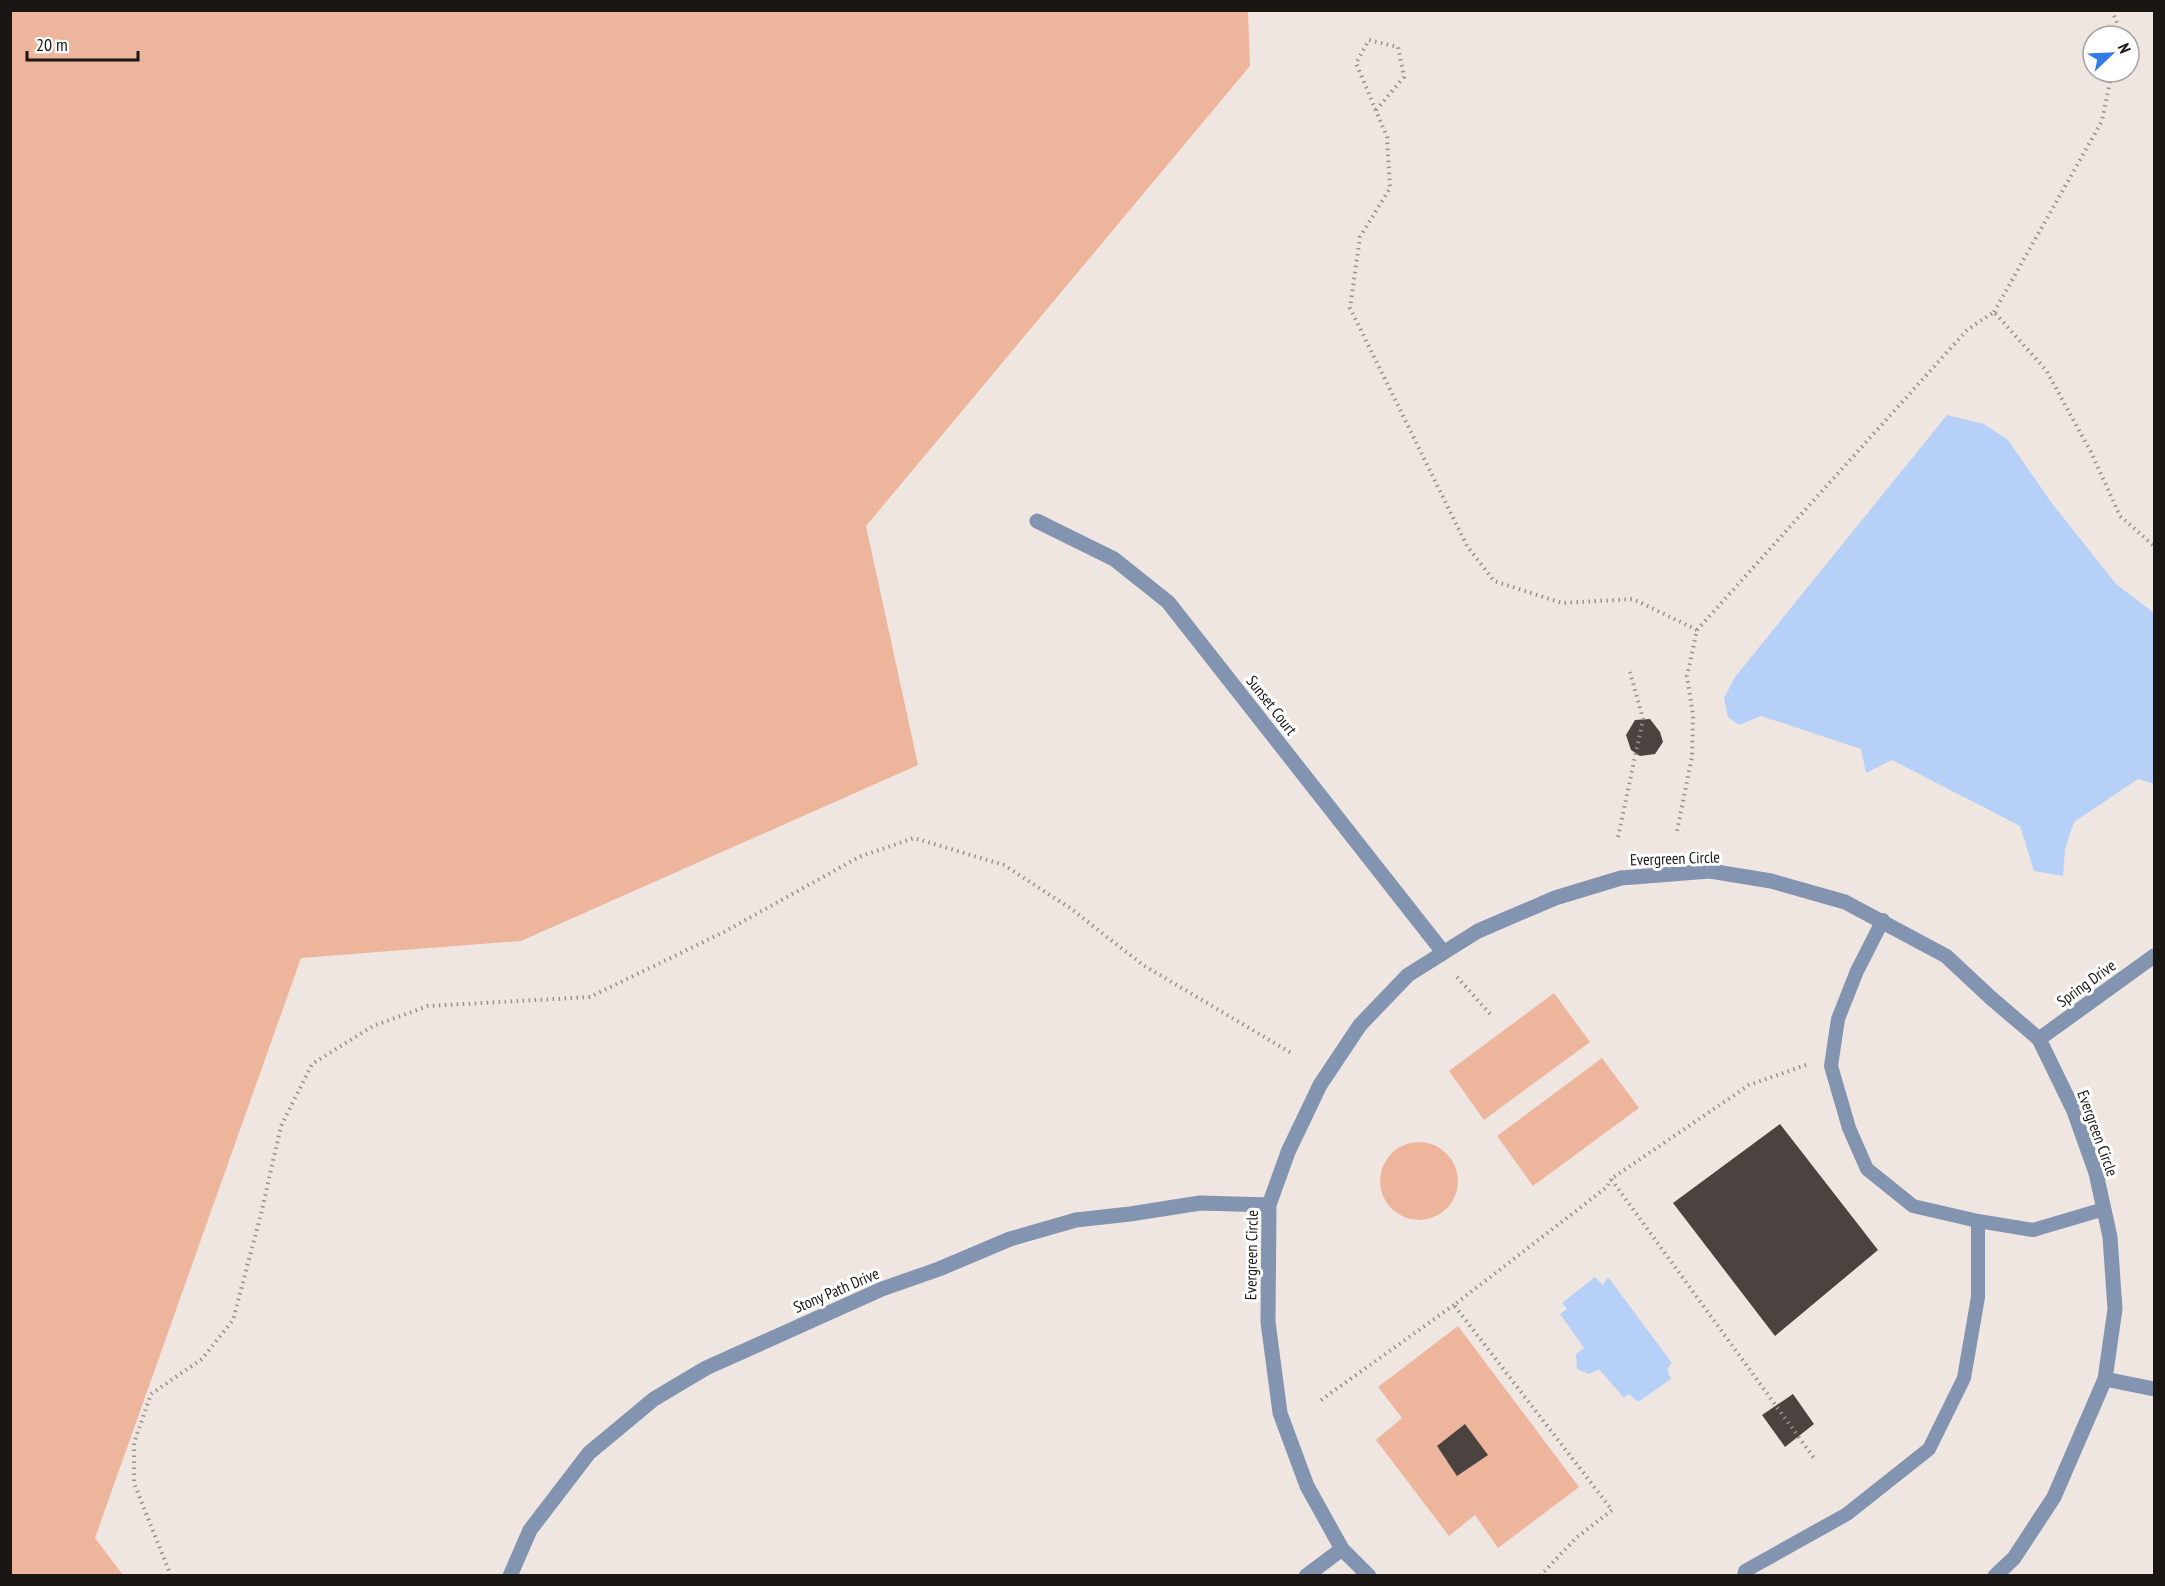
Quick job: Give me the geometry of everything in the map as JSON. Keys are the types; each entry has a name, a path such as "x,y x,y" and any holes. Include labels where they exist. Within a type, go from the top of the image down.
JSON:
{"street":[{"name":"Sunset Court","path":"1037,521 1114,559 1168,602 1443,952"},
{"name":"Evergreen Circle","path":"1369,1575 1342,1549 1307,1485 1280,1413 1268,1322 1269,1205 1288,1152 1320,1085 1360,1025 1408,975 1478,931 1555,898 1621,878 1710,871 1771,881 1845,902 1883,920 1946,956 2039,1039 2074,1111 2096,1173 2110,1237 2115,1309 2105,1379 2054,1497 2014,1558 1995,1575"},
{"name":"Spring Drive","path":"2039,1039 2154,956"},
{"name":"Stony Path Drive","path":"510,1575 530,1530 589,1453 654,1399 706,1368 872,1293 939,1269 1010,1239 1076,1220 1200,1203 1269,1205"},
{"path":"2105,1379 2154,1389"},
{"path":"1306,1575 1342,1549"}],"lane":[{"path":"1883,920 1857,972 1838,1019 1832,1066 1849,1128 1867,1169 1913,1206 1977,1221 2033,1230 2104,1209"},
{"path":"1744,1575 1745,1571 1847,1514 1929,1449 1964,1378 1978,1297 1977,1221"}],"path":[{"path":"1376,110 1404,77 1398,47 1369,40 1356,63 1387,137 1390,188 1360,237 1350,308 1467,546 1494,581 1562,603 1633,599 1697,630"},
{"path":"1677,831 1692,757 1693,715 1687,676 1697,630 1967,330 1994,312 2102,121 2110,84"},
{"path":"1994,312 2046,370 2091,452 2120,516 2154,546"},
{"path":"1618,837 1643,719 1630,672"},
{"path":"171,1575 134,1484 134,1443 151,1395 202,1359 233,1320 281,1126 312,1064 373,1026 428,1006 590,997 724,932 859,856 914,838 1004,865 1070,908 1143,965 1293,1054"},
{"path":"1457,977 1491,1015"},
{"path":"1321,1400 1454,1305 1607,1186 1611,1179 1749,1085 1812,1063"},
{"path":"1611,1179 1814,1458"},
{"path":"1454,1305 1612,1510 1576,1538 1547,1565 1540,1575"}],"shaded area":[{"path":"11,10 1248,11 1250,66 866,526 918,765 521,941 301,958 95,1538 123,1575 11,1575"},
{"path":"1554,993 1590,1042 1484,1120 1449,1071"},
{"path":"1602,1058 1639,1108 1533,1186 1497,1136"},
{"path":"1419,1142 1434,1145 1446,1154 1455,1166 1458,1181 1455,1196 1446,1208 1434,1217 1419,1220 1404,1217 1392,1208 1383,1196 1380,1181 1383,1166 1392,1154 1404,1145"},
{"path":"1458,1326 1579,1487 1498,1548 1475,1515 1449,1536 1376,1440 1402,1418 1378,1387"}],"water":[{"path":"1947,415 1984,424 2008,440 2051,502 2116,584 2154,613 2154,784 2138,779 2074,822 2065,849 2063,876 2034,871 2020,826 1892,760 1866,773 1861,749 1761,716 1739,725 1728,717 1724,698 1735,677"},
{"path":"1595,1277 1603,1285 1608,1277 1672,1363 1667,1369 1671,1379 1638,1402 1629,1394 1624,1398 1599,1369 1589,1374 1577,1369 1576,1354 1584,1348 1560,1314 1567,1309 1562,1303"}],"building":[{"path":"1650,719 1660,732 1663,742 1655,754 1640,756 1631,750 1626,735 1635,720"},
{"path":"1780,1124 1878,1250 1775,1336 1673,1203"},
{"path":"1793,1394 1814,1424 1785,1447 1762,1415"},
{"path":"1465,1424 1488,1455 1457,1476 1437,1446"}]}
